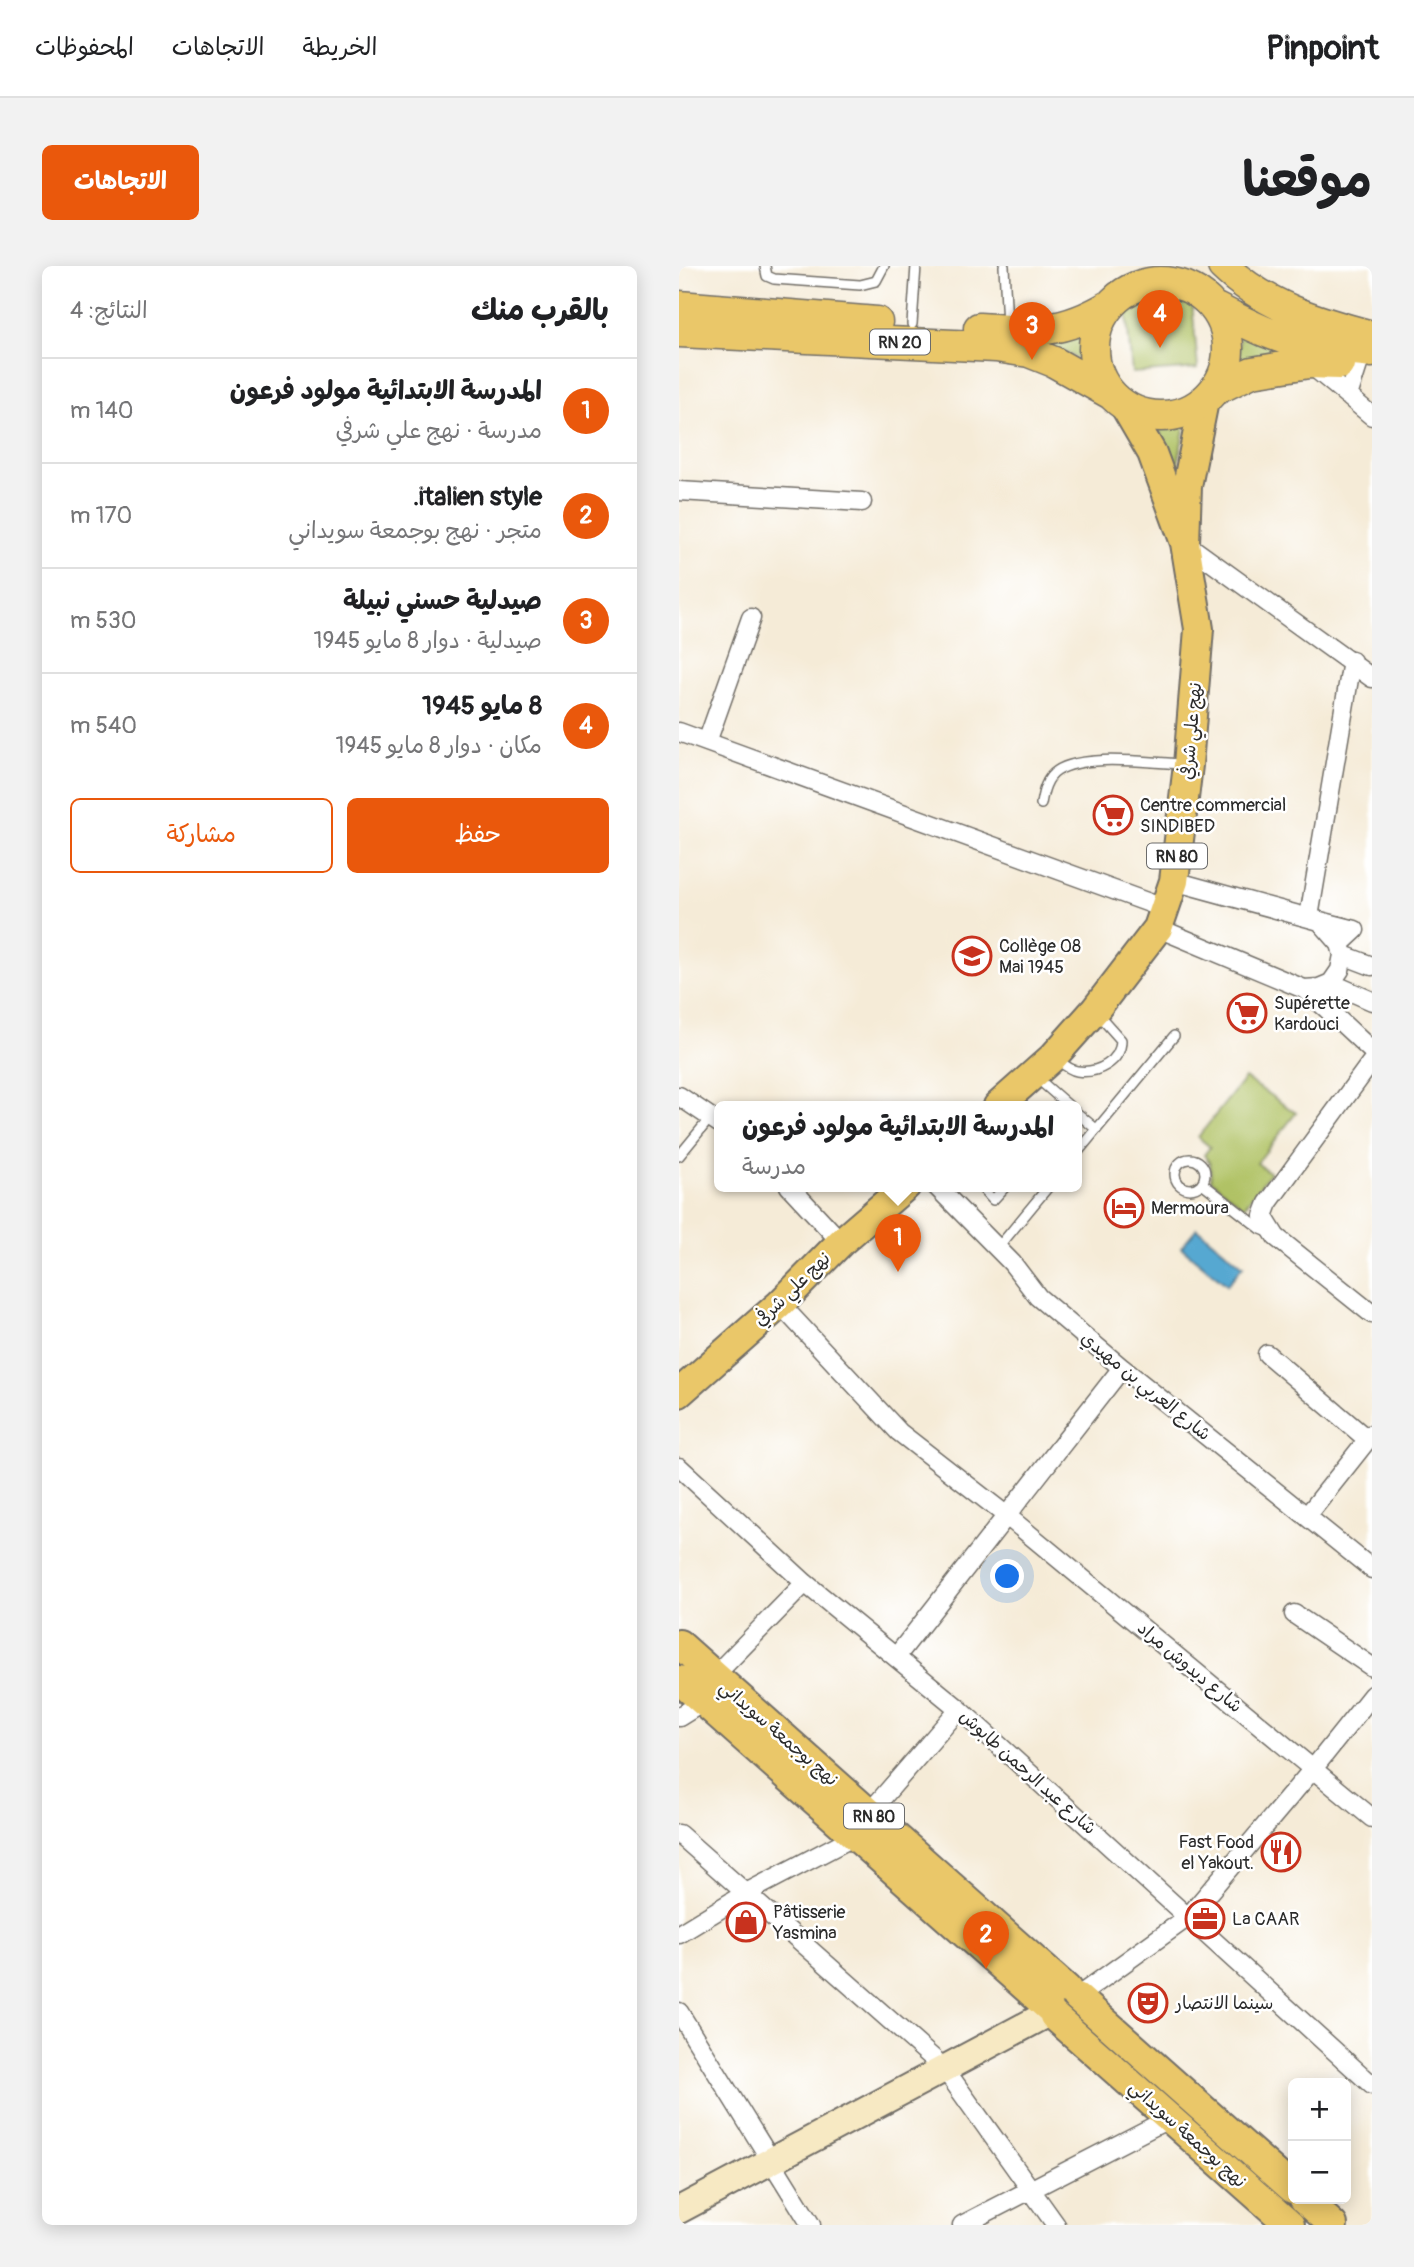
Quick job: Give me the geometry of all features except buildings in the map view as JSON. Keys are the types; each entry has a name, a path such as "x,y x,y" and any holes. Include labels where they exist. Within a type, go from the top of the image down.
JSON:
{"highway":[{"path":"1125,266 1114,301 1100,321 1094,340 1094,359 1100,378 1117,400 1139,412 1156,416 1189,410 1209,395 1252,372 1309,363 1367,361"},
{"path":"1184,266 1223,322 1228,339 1226,365 1209,395"},
{"path":"1223,266 1240,282 1274,304 1328,324 1372,336"},
{"path":"1114,301 1132,288 1149,283 1167,282 1185,286 1259,330 1367,361"},
{"name":"RN 20","path":"679,318 848,328 1054,329 1084,320 1114,301"},
{"name":"RN 20","path":"679,306 894,329 1029,352 1054,362 1117,400"},
{"name":"RN 20","path":"679,332 894,329"}],"main road":[{"name":"نهج علي شرفي","path":"1185,543 1187,486 1209,395"},
{"name":"نهج علي شرفي","path":"1004,1101 1043,1066 1095,1010 1162,918 1174,881 1188,765 1199,629 1185,543 1152,453 1117,400"},
{"name":"نهج علي شرفي","path":"679,1392 780,1304 841,1242 899,1192"},
{"name":"نهج بوجمعة سويداني","path":"679,1644 863,1824 1060,2004 1170,2119 1290,2225"},
{"name":"نهج بوجمعة سويداني","path":"679,1680 703,1702 863,1824"},
{"name":"نهج بوجمعة سويداني","path":"1060,2004 1288,2185"},
{"path":"679,2210 1060,2004"},
{"path":"1310,2204 1333,2225"}],"street":[{"path":"1348,396 1367,361"},
{"path":"1309,363 1372,416"},
{"path":"679,491 862,502"},
{"path":"1185,543 1372,677"},
{"path":"707,743 751,618"},
{"path":"1314,919 1352,662"},
{"path":"679,732 1162,918 1304,989 1372,1051"},
{"path":"1174,881 1364,933"},
{"path":"1314,919 1342,949 1372,967"},
{"path":"1326,1008 1331,982 1340,970 1342,949 1364,933"},
{"path":"1304,989 1319,988 1331,982"},
{"path":"1331,982 1372,1001"},
{"path":"1372,1061 1268,1203 1262,1216 1273,1233 1372,1314"},
{"path":"679,1096 714,1119"},
{"path":"795,1192 841,1242"},
{"name":"شارع العربي بن مهيدي","path":"942,1192 997,1249 1038,1297 1372,1569"},
{"name":"شارع ديدوش مراد","path":"780,1304 899,1432 1007,1516 1372,1818"},
{"path":"1267,1354 1370,1437 1307,1516"},
{"path":"896,1657 1122,1368"},
{"name":"شارع عبد الرحمن طابوش","path":"679,1467 805,1583 959,1709 1372,2085"},
{"path":"714,1676 805,1583"},
{"path":"1294,1614 1372,1667"},
{"path":"1060,2004 1188,1917 1372,1695"},
{"path":"679,1717 703,1702"},
{"path":"679,1934 863,1824 959,1709"},
{"path":"679,1834 944,2068 1056,2225"},
{"path":"679,2012 811,2225"},
{"path":"962,2225 1170,2119"}],"lane":[{"path":"765,266 767,276 774,279 860,285 876,281 884,266"},
{"path":"894,329 916,266"},
{"path":"1004,266 1007,330"},
{"path":"1041,804 1044,787 1057,771 1091,760 1188,765"},
{"path":"1043,1066 1075,1071 1099,1070 1113,1060 1121,1049 1121,1040 1095,1010"},
{"path":"1082,1146 1174,1036"},
{"path":"1043,1066 1066,1101"},
{"path":"1082,1118 1096,1129"},
{"path":"679,1156 714,1121"},
{"path":"1202,1183 1261,1229 1273,1233"},
{"path":"986,1192 993,1200 1000,1192"},
{"path":"997,1249 1044,1192"}],"green space":[{"path":"1192,303 1198,368 1132,373 1126,308"},
{"path":"1088,329 1087,363 1043,343"},
{"path":"1240,332 1283,350 1258,356 1238,365"},
{"path":"1186,418 1177,470 1154,419"},
{"path":"1245,1078 1296,1113 1257,1163 1270,1173 1244,1207 1211,1180 1210,1163 1204,1155 1210,1147 1198,1137"}],"water":[{"path":"1197,1228 1243,1266 1227,1285 1181,1247"}],"place":[{"name":"8 مايو 1945","path":"1160,348"},
{"name":"صيدلية حسني نبيلة","path":"1032,360"},
{"name":"Centre commercial SINDIBED","path":"1113,815"},
{"name":"Collège 08 Mai 1945","path":"972,956"},
{"name":"Supérette Kardouci","path":"1247,1013"},
{"name":"Mermoura","path":"1124,1208"},
{"name":"المدرسة الابتدائية مولود فرعون","path":"898,1272"},
{"name":"Fast Food el Yakout.","path":"1281,1852"},
{"name":"La CAAR","path":"1205,1919"},
{"name":"Pâtisserie Yasmina","path":"746,1922"},
{"name":"italien style.","path":"986,1969"},
{"name":"سينما الانتصار","path":"1148,2003"}]}
